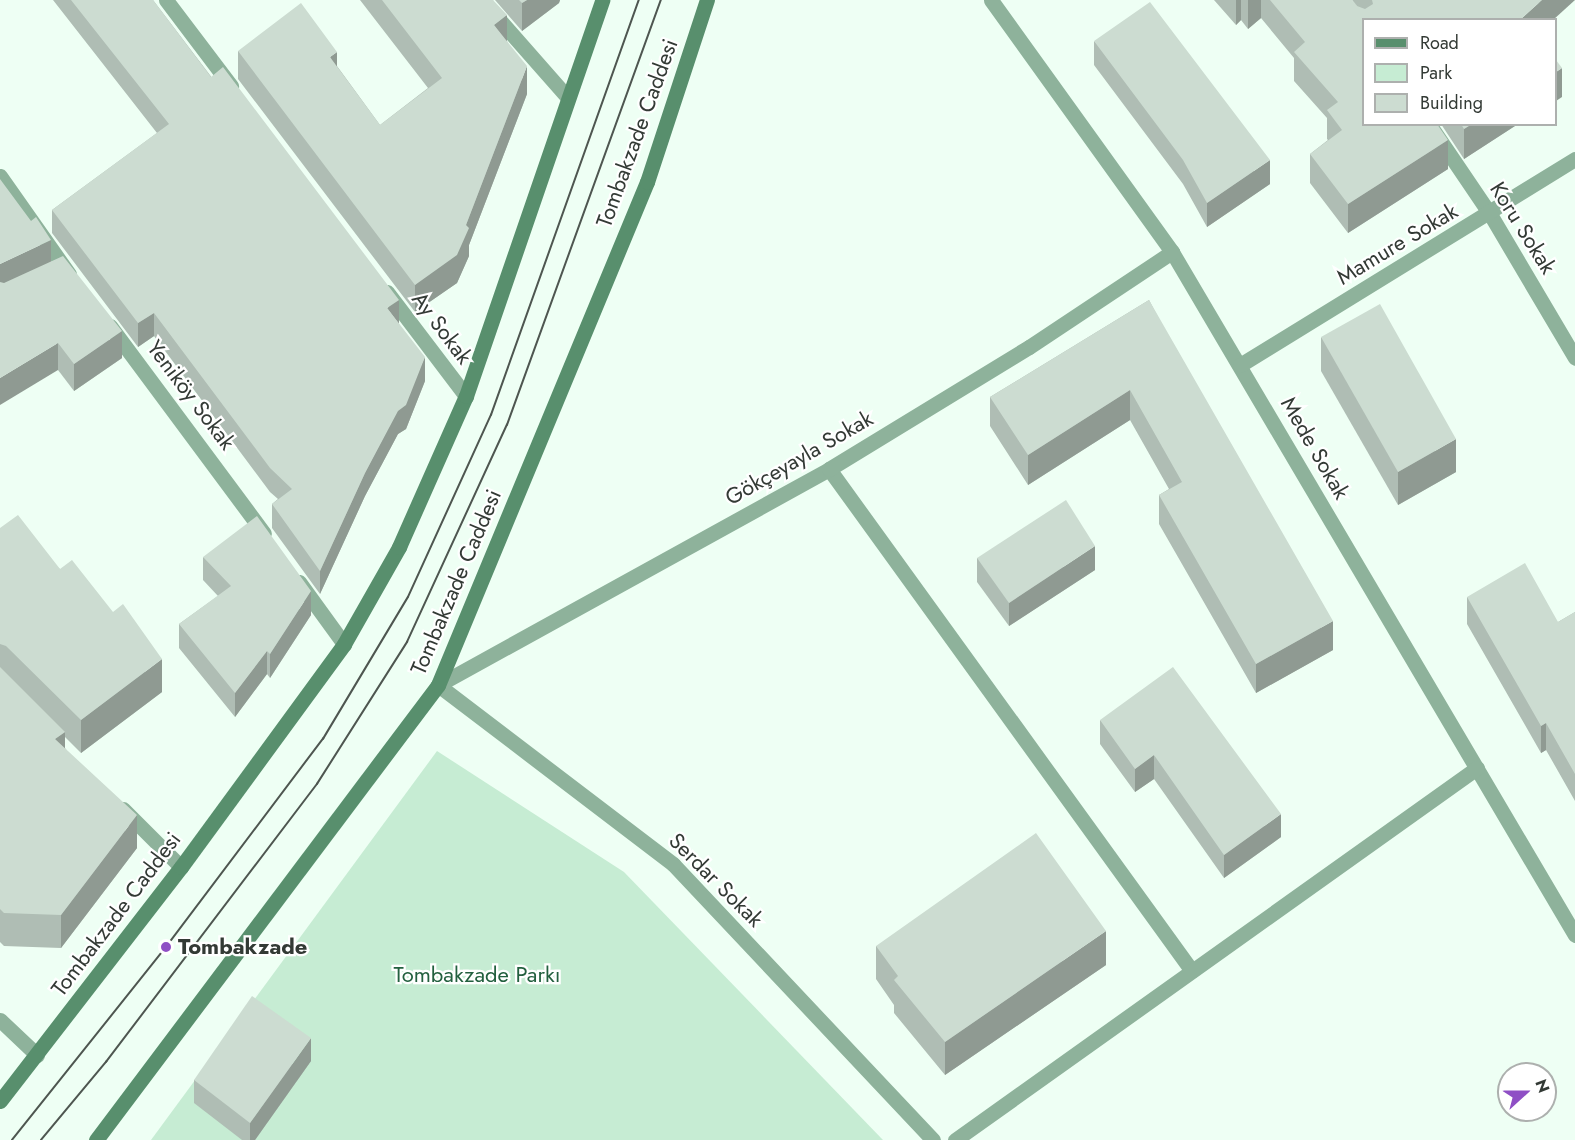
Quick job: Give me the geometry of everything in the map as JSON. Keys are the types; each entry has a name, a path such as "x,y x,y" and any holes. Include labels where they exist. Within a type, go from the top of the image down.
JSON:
{"main road":[{"name":"Tombakzade Caddesi","path":"0,1101 181,867 344,644 399,547 466,396 602,0"},
{"name":"Tombakzade Caddesi","path":"96,1140 438,685 647,182 707,0"}],"street":[{"path":"166,0 244,104"},
{"path":"482,0 568,98"},
{"name":"Mede Sokak","path":"991,0 1172,252 1575,935"},
{"name":"Koru Sokak","path":"1430,126 1490,214 1575,358"},
{"name":"Mamure Sokak","path":"1240,365 1490,214 1575,159"},
{"path":"0,176 66,271 81,288"},
{"name":"Gökçeyayla Sokak","path":"438,685 829,469 1029,347 1172,252"},
{"path":"48,279 66,271"},
{"name":"Ay Sokak","path":"380,283 466,396"},
{"name":"Yeniköy Sokak","path":"102,315 171,404 275,548"},
{"path":"829,469 1192,971"},
{"path":"289,567 344,644"},
{"name":"Serdar Sokak","path":"438,685 673,864 933,1140"},
{"path":"955,1140 1477,768"},
{"path":"115,801 181,867"},
{"path":"0,1020 37,1055"}],"green space":[{"name":"Tombakzade Parkı","path":"437,751 624,872 883,1140 151,1140"}],"building":[{"path":"71,0 153,0 211,77 223,67 399,300 387,308 425,357 406,405 398,411 365,473 320,571 272,504 292,489 270,468 154,313 138,323 52,210 169,124"},
{"path":"382,0 493,0 507,15 494,25 527,66 466,225 469,228 457,255 415,285 238,51 301,3 337,52 330,57 380,125 442,78"},
{"path":"1270,0 1351,0 1357,6 1365,9 1373,4 1372,0 1542,0 1522,18 1362,18 1362,126 1438,126 1448,140 1348,204 1310,154 1342,130 1327,110 1338,102 1294,52 1305,42"},
{"path":"1150,2 1270,160 1207,203 1183,160 1094,41"},
{"path":"1557,61 1562,68 1557,71"},
{"path":"0,179 31,221 36,217 51,240 0,264"},
{"path":"63,256 122,331 74,364 58,343 0,378 0,282 4,283"},
{"path":"1149,300 1333,621 1256,664 1159,495 1182,482 1130,390 1028,455 990,397"},
{"path":"1380,304 1456,439 1398,472 1321,337"},
{"path":"1066,500 1095,546 1009,603 977,558"},
{"path":"18,515 60,569 72,560 113,612 123,604 162,659 81,720 6,646 0,644 0,528"},
{"path":"257,516 311,591 270,654 267,651 235,693 179,624 231,586 203,557"},
{"path":"1525,563 1558,622 1575,612 1575,774 1546,723 1541,726 1467,597"},
{"path":"0,667 65,732 55,739 137,815 61,915 4,913 0,909"},
{"path":"1173,667 1281,814 1224,855 1154,755 1135,769 1100,720"},
{"path":"1036,833 1106,931 945,1042 894,980 898,976 876,946"},
{"path":"252,996 311,1038 250,1123 194,1080"}],"tram line":[{"path":"12,1140 166,947 323,739 408,597 491,415 639,0"},
{"path":"41,1140 106,1062 317,784 407,642 507,425 661,0"}],"place":[{"name":"Tombakzade","path":"166,947"}]}
